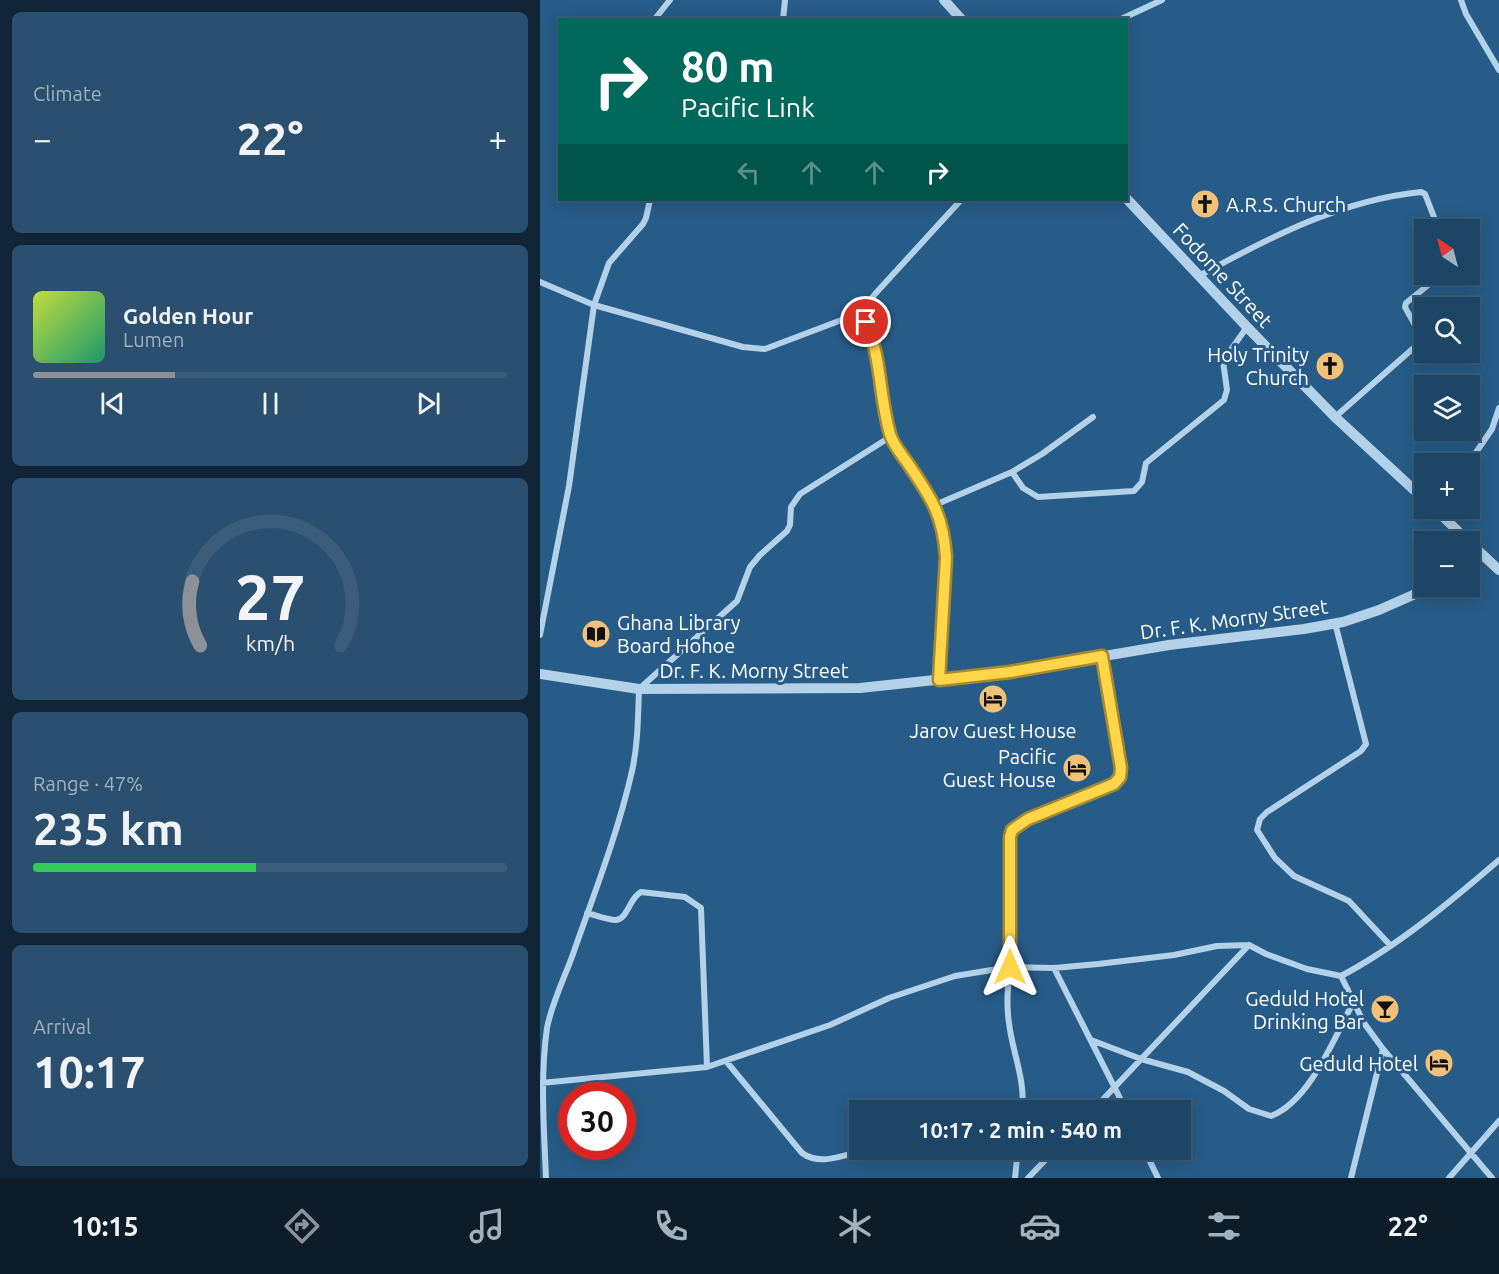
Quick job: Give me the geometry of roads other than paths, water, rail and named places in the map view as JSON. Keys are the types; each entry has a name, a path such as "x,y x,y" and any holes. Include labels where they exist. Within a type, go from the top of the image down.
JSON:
{"street":[{"path":"656,18 670,0"},
{"path":"783,18 785,0"},
{"path":"944,0 960,18"},
{"path":"1123,18 1162,0"},
{"path":"1461,0 1466,14 1499,70"},
{"path":"1199,276 1268,239 1304,223 1376,199 1421,192 1425,194 1435,219"},
{"name":"Fodome Street","path":"1128,200 1335,417 1414,490"},
{"path":"540,635 569,486 594,305 609,263 643,224 650,201"},
{"path":"540,282 594,305 754,350 765,349 860,313 960,201"},
{"path":"1335,417 1416,345 1419,339 1418,333 1406,303 1428,285"},
{"path":"860,313 869,330 880,368 884,409 890,437 935,505 945,540 939,680"},
{"path":"1012,472 1023,488 1038,497 1134,491 1142,482 1146,463 1224,400 1227,390 1223,361 1247,327"},
{"path":"1476,453 1492,429 1499,408"},
{"path":"935,505 1012,472 1042,454 1093,417"},
{"path":"546,1178 541,1058 553,1005 587,913 632,770 639,689 737,601 750,567 787,531 790,525 791,507 800,494 890,437"},
{"path":"1445,519 1456,531"},
{"path":"1480,554 1499,570"},
{"name":"Dr. F. K. Morny Street","path":"540,674 639,689 860,688 1010,672 1169,645 1304,629 1379,610 1414,594"},
{"path":"1335,623 1366,744 1361,751 1266,812 1260,819 1257,830 1275,858 1294,876 1349,901 1390,945"},
{"path":"1022,1100 1009,1023 1010,837 1012,830 1028,819 1114,784 1120,777 1121,768 1102,656"},
{"path":"541,1083 707,1067 830,1025 889,998 955,976 1010,967 1054,968 1174,955 1217,946 1249,945 1287,962 1341,976 1390,945 1449,902 1499,860"},
{"path":"587,913 616,920 622,918 631,900 641,892 685,897 701,908 703,911 707,1067"},
{"path":"1103,1100 1249,945"},
{"path":"1054,968 1121,1100"},
{"path":"1341,976 1364,1023 1383,1049 1492,1178"},
{"path":"1091,1040 1141,1059 1188,1072 1224,1091 1250,1109 1271,1116 1288,1108 1296,1100 1320,1065 1353,1003"},
{"path":"1351,1178 1383,1049"},
{"path":"726,1061 809,1159 823,1161 849,1154"},
{"path":"1449,1178 1499,1121"},
{"path":"1015,1178 1017,1160"},
{"path":"1028,1178 1045,1160"},
{"path":"1149,1160 1158,1178"}],"place":[{"name":"A.R.S. Church","path":"1205,204"},
{"name":"Holy Trinity Church","path":"1330,366"},
{"name":"Ghana Library Board Hohoe","path":"596,634"},
{"name":"Jarov Guest House","path":"993,699"},
{"name":"Pacific Guest House","path":"1077,768"},
{"name":"Geduld Hotel Drinking Bar","path":"1385,1009"},
{"name":"Geduld Hotel","path":"1439,1063"}]}
